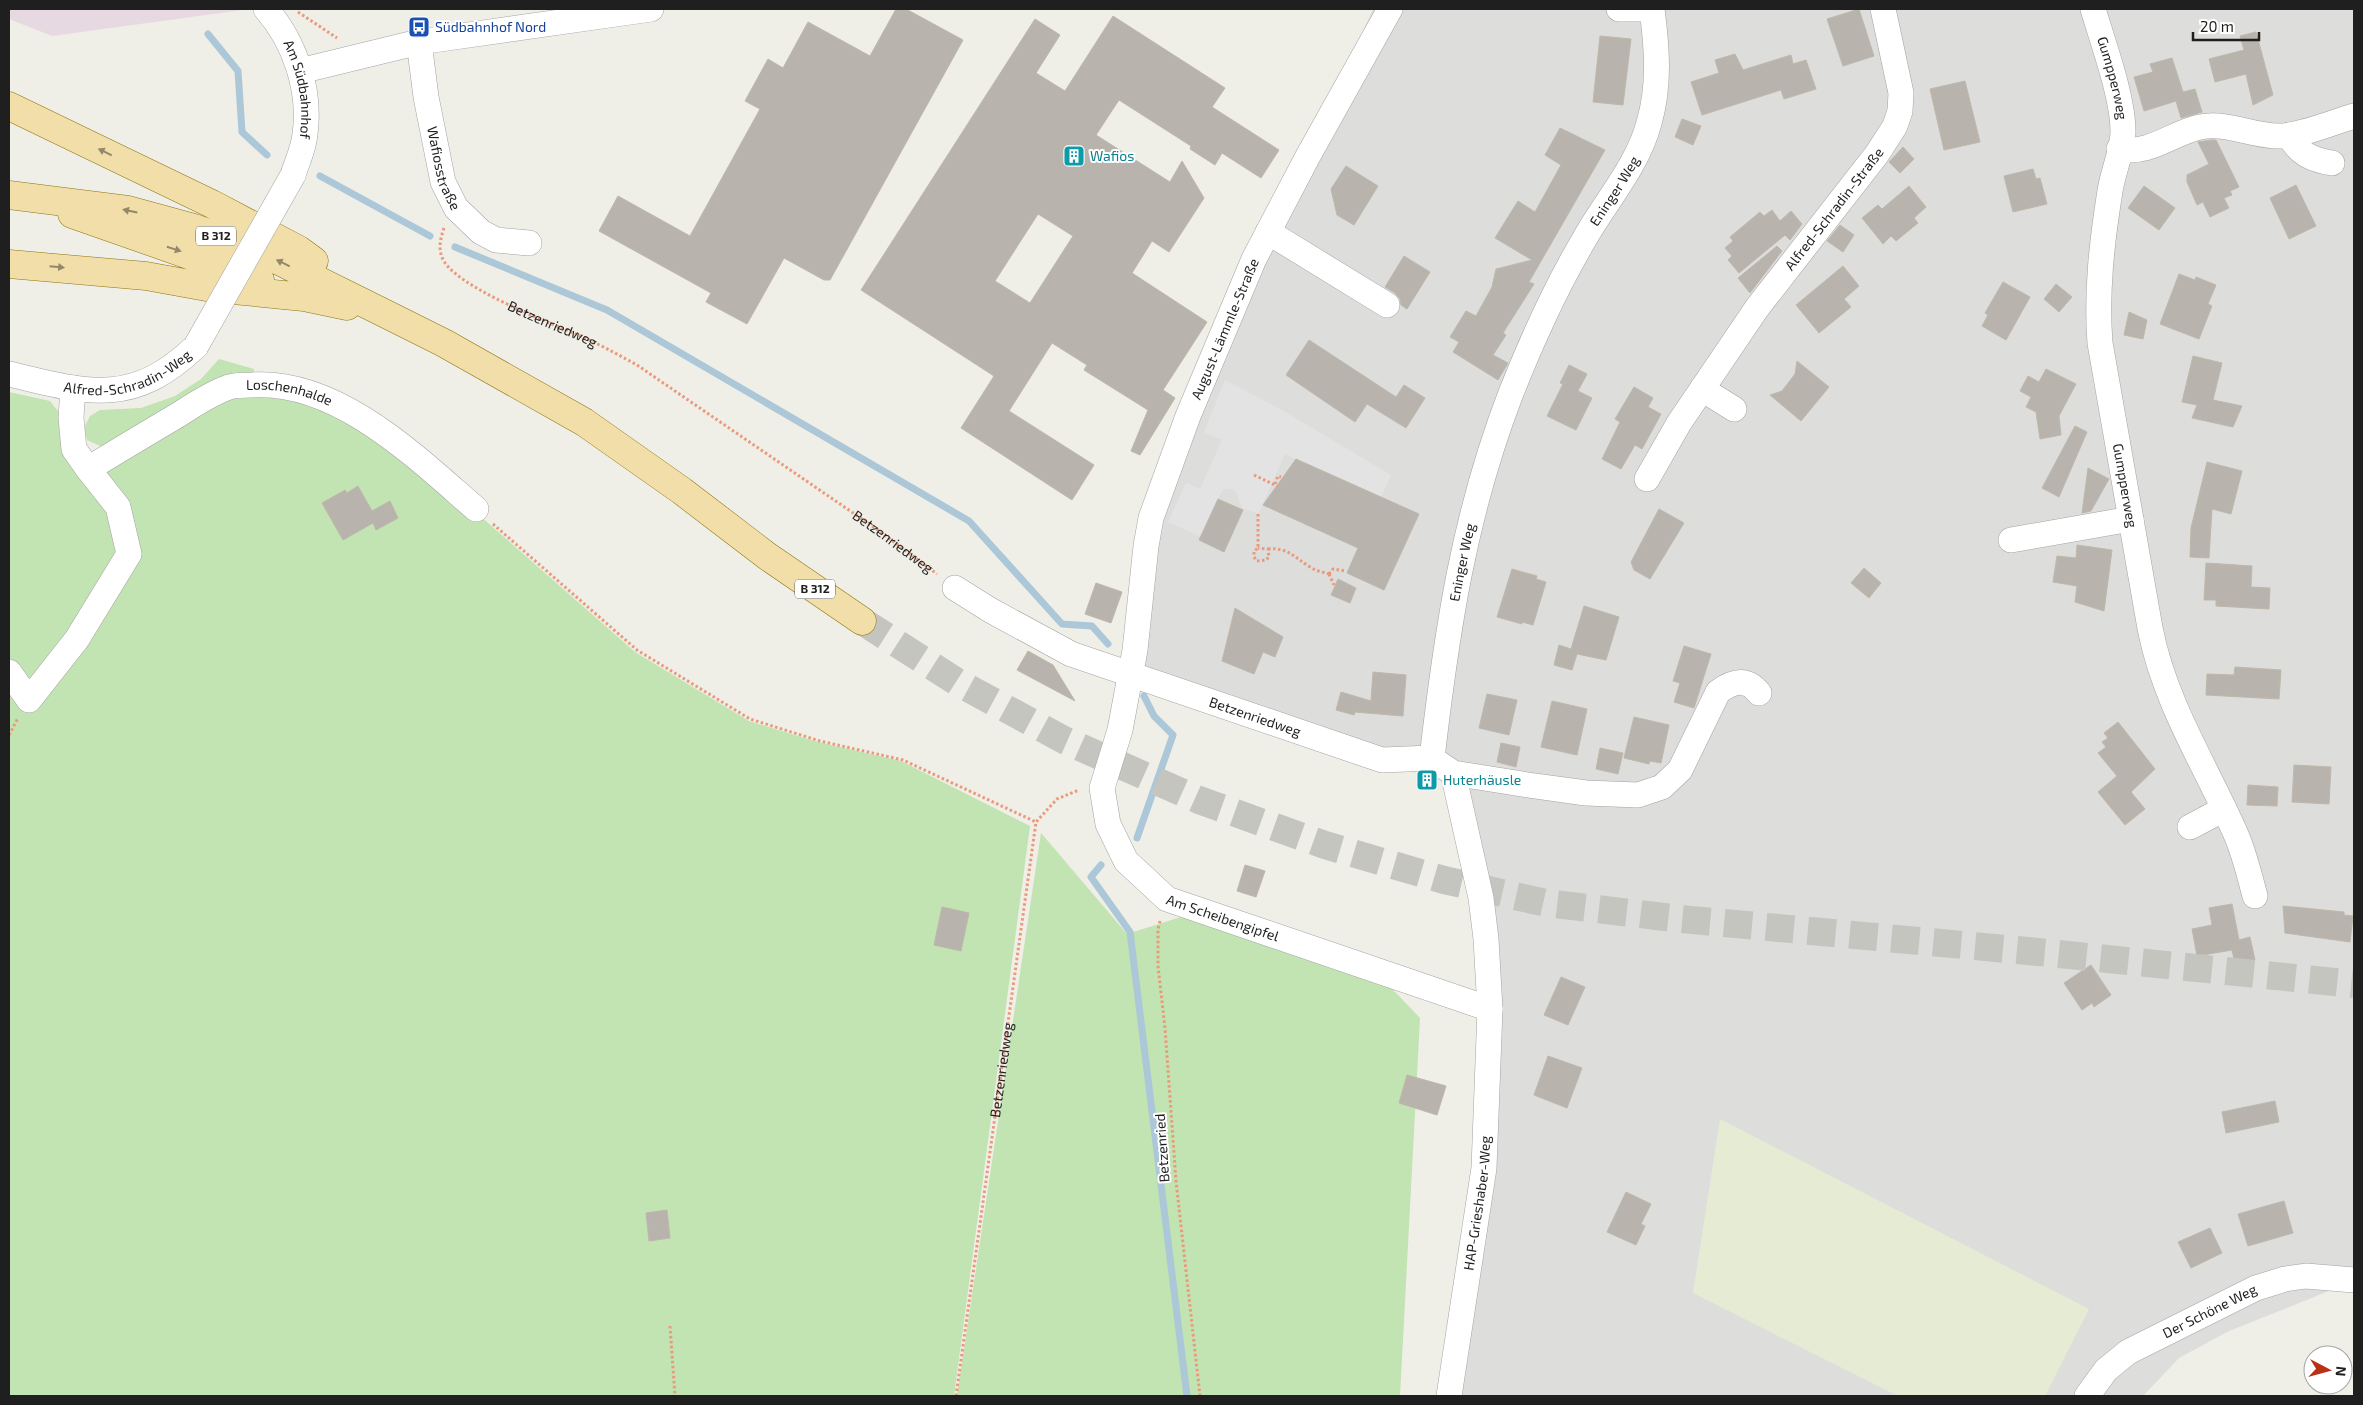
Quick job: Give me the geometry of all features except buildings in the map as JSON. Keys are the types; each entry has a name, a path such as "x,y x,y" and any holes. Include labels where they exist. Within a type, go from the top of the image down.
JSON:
{"main road":[{"name":"B 312","path":"9,106 212,204 298,250 390,316"},
{"name":"B 312","path":"19,196 128,210 194,228 267,255 390,316 452,348 584,422 682,491 767,556 862,621"},
{"name":"B 312","path":"19,196 123,233 188,253 304,297"},
{"name":"B 312","path":"9,264 146,276 212,288 304,297 390,316"}],"street":[{"path":"300,71 419,42 651,9"},
{"name":"August-Lämmle-Straße","path":"1130,673 1139,625 1146,546 1160,489 1230,312 1268,232 1390,9"},
{"path":"1619,9 1645,9"},
{"name":"Eninger Weg","path":"1432,758 1451,607 1481,480 1512,392 1555,294 1586,237 1638,151 1649,126 1655,99 1657,76 1652,9"},
{"name":"Alfred-Schradin-Straße","path":"1647,479 1679,423 1769,292 1877,154 1895,126 1900,111 1901,93 1883,9"},
{"name":"Gumpperweg","path":"2093,9 2122,120 2123,134 2108,202 2100,270 2098,319 2103,364 2150,628 2161,675 2178,716 2224,809 2245,858 2256,896"},
{"name":"Am Südbahnhof","path":"270,13 290,45 300,71 306,112 306,135 293,175"},
{"name":"Wafiosstraße","path":"419,42 426,96 442,182 456,208 481,232 496,240 529,243"},
{"path":"2119,149 2129,151 2153,146 2201,126 2213,126 2274,136 2289,135 2354,116"},
{"path":"2289,135 2300,151 2313,159 2332,163"},
{"name":"Alfred-Schradin-Weg","path":"9,374 73,388 112,390 137,386 158,377 179,363 196,346 293,175"},
{"path":"1268,232 1387,305"},
{"name":"Loschenhalde","path":"88,469 206,398 231,386 265,384 292,388 323,397 366,422 408,449 476,509"},
{"path":"9,672 29,700 77,639 129,554 118,507 74,449 71,418 73,388"},
{"path":"1702,389 1734,409"},
{"path":"2011,540 2130,519"},
{"name":"Betzenriedweg","path":"955,588 990,610 1071,654 1382,760 1432,758"},
{"name":"Am Scheibengipfel","path":"1130,673 1120,730 1102,788 1108,824 1126,861 1167,899 1490,1009"},
{"path":"1432,758 1453,773 1586,793 1638,795 1662,787 1680,770 1718,692 1738,681 1754,687 1759,693"},
{"name":"HAP-Grieshaber-Weg","path":"1449,1396 1484,1168 1490,1009 1486,939 1481,898 1453,773"},
{"path":"2190,827 2224,809"},
{"name":"Der Schöne Weg","path":"2087,1396 2106,1370 2117,1360 2256,1288 2285,1279 2306,1276 2354,1280"}],"path":[{"path":"270,13 298,12 338,39"},
{"name":"Betzenriedweg","path":"456,208 445,224 440,244 442,258 450,269 488,294 611,350 637,365 878,530 955,588"},
{"path":"1254,475 1276,485 1278,476 1281,477"},
{"path":"476,509 637,650 750,720 820,741 903,760 1036,822 1058,799 1077,790 1102,788"},
{"path":"1258,514 1258,548 1254,551 1254,557 1257,561 1266,560 1270,557 1268,549"},
{"path":"1258,548 1278,548 1289,551 1312,568 1329,574 1334,585"},
{"path":"1329,574 1333,569 1346,571"},
{"name":"Betzenriedweg","path":"956,1396 1036,822"},
{"name":"Betzenried","path":"1167,899 1158,929 1158,966 1166,1028 1176,1181 1200,1396"},
{"path":"670,1326 675,1396"}],"shaded area":[{"path":"9,9 250,9 52,36 9,19"},
{"path":"1373,9 2354,9 2354,1286 2339,1287 2229,1331 2179,1358 2143,1396 1445,1396 1487,1160 1502,989 1453,773 1131,673 1171,459"},
{"path":"1225,380 1282,410 1391,475 1381,497 1285,454 1258,514 1242,508 1236,492 1232,489 1223,489 1218,499 1230,504 1213,542 1168,522 1186,483 1200,489 1222,440 1204,432"}],"green space":[{"path":"219,359 254,369 254,373 107,449 87,440 84,428 90,416 100,410 141,408 175,396 201,379"},
{"path":"292,390 405,450 635,652 749,721 818,742 901,761 1030,826 954,1396 9,1396 9,392 50,401 61,415 90,469 207,400"},
{"path":"1041,833 1127,934 1181,917 1373,969 1420,1018 1400,1396 957,1396"},
{"path":"1720,1119 2089,1309 2045,1396 1898,1396 1693,1293"}],"waterway":[{"path":"208,34 238,71 242,132 267,155"},
{"path":"320,176 430,236"},
{"path":"455,247 607,310 969,521 1062,624 1092,626 1108,644"},
{"path":"1137,838 1173,735 1154,716 1144,696"},
{"path":"1101,865 1091,877 1130,932 1187,1396"}],"tunnel":[{"path":"862,621 957,682 1064,740 1199,800 1325,845 1444,880 1546,903 1681,919 2049,953 2354,984"}],"place":[{"name":"Südbahnhof Nord","path":"419,27"},
{"name":"Wafios","path":"1074,156"},
{"name":"Huterhäusle","path":"1427,780"}]}
